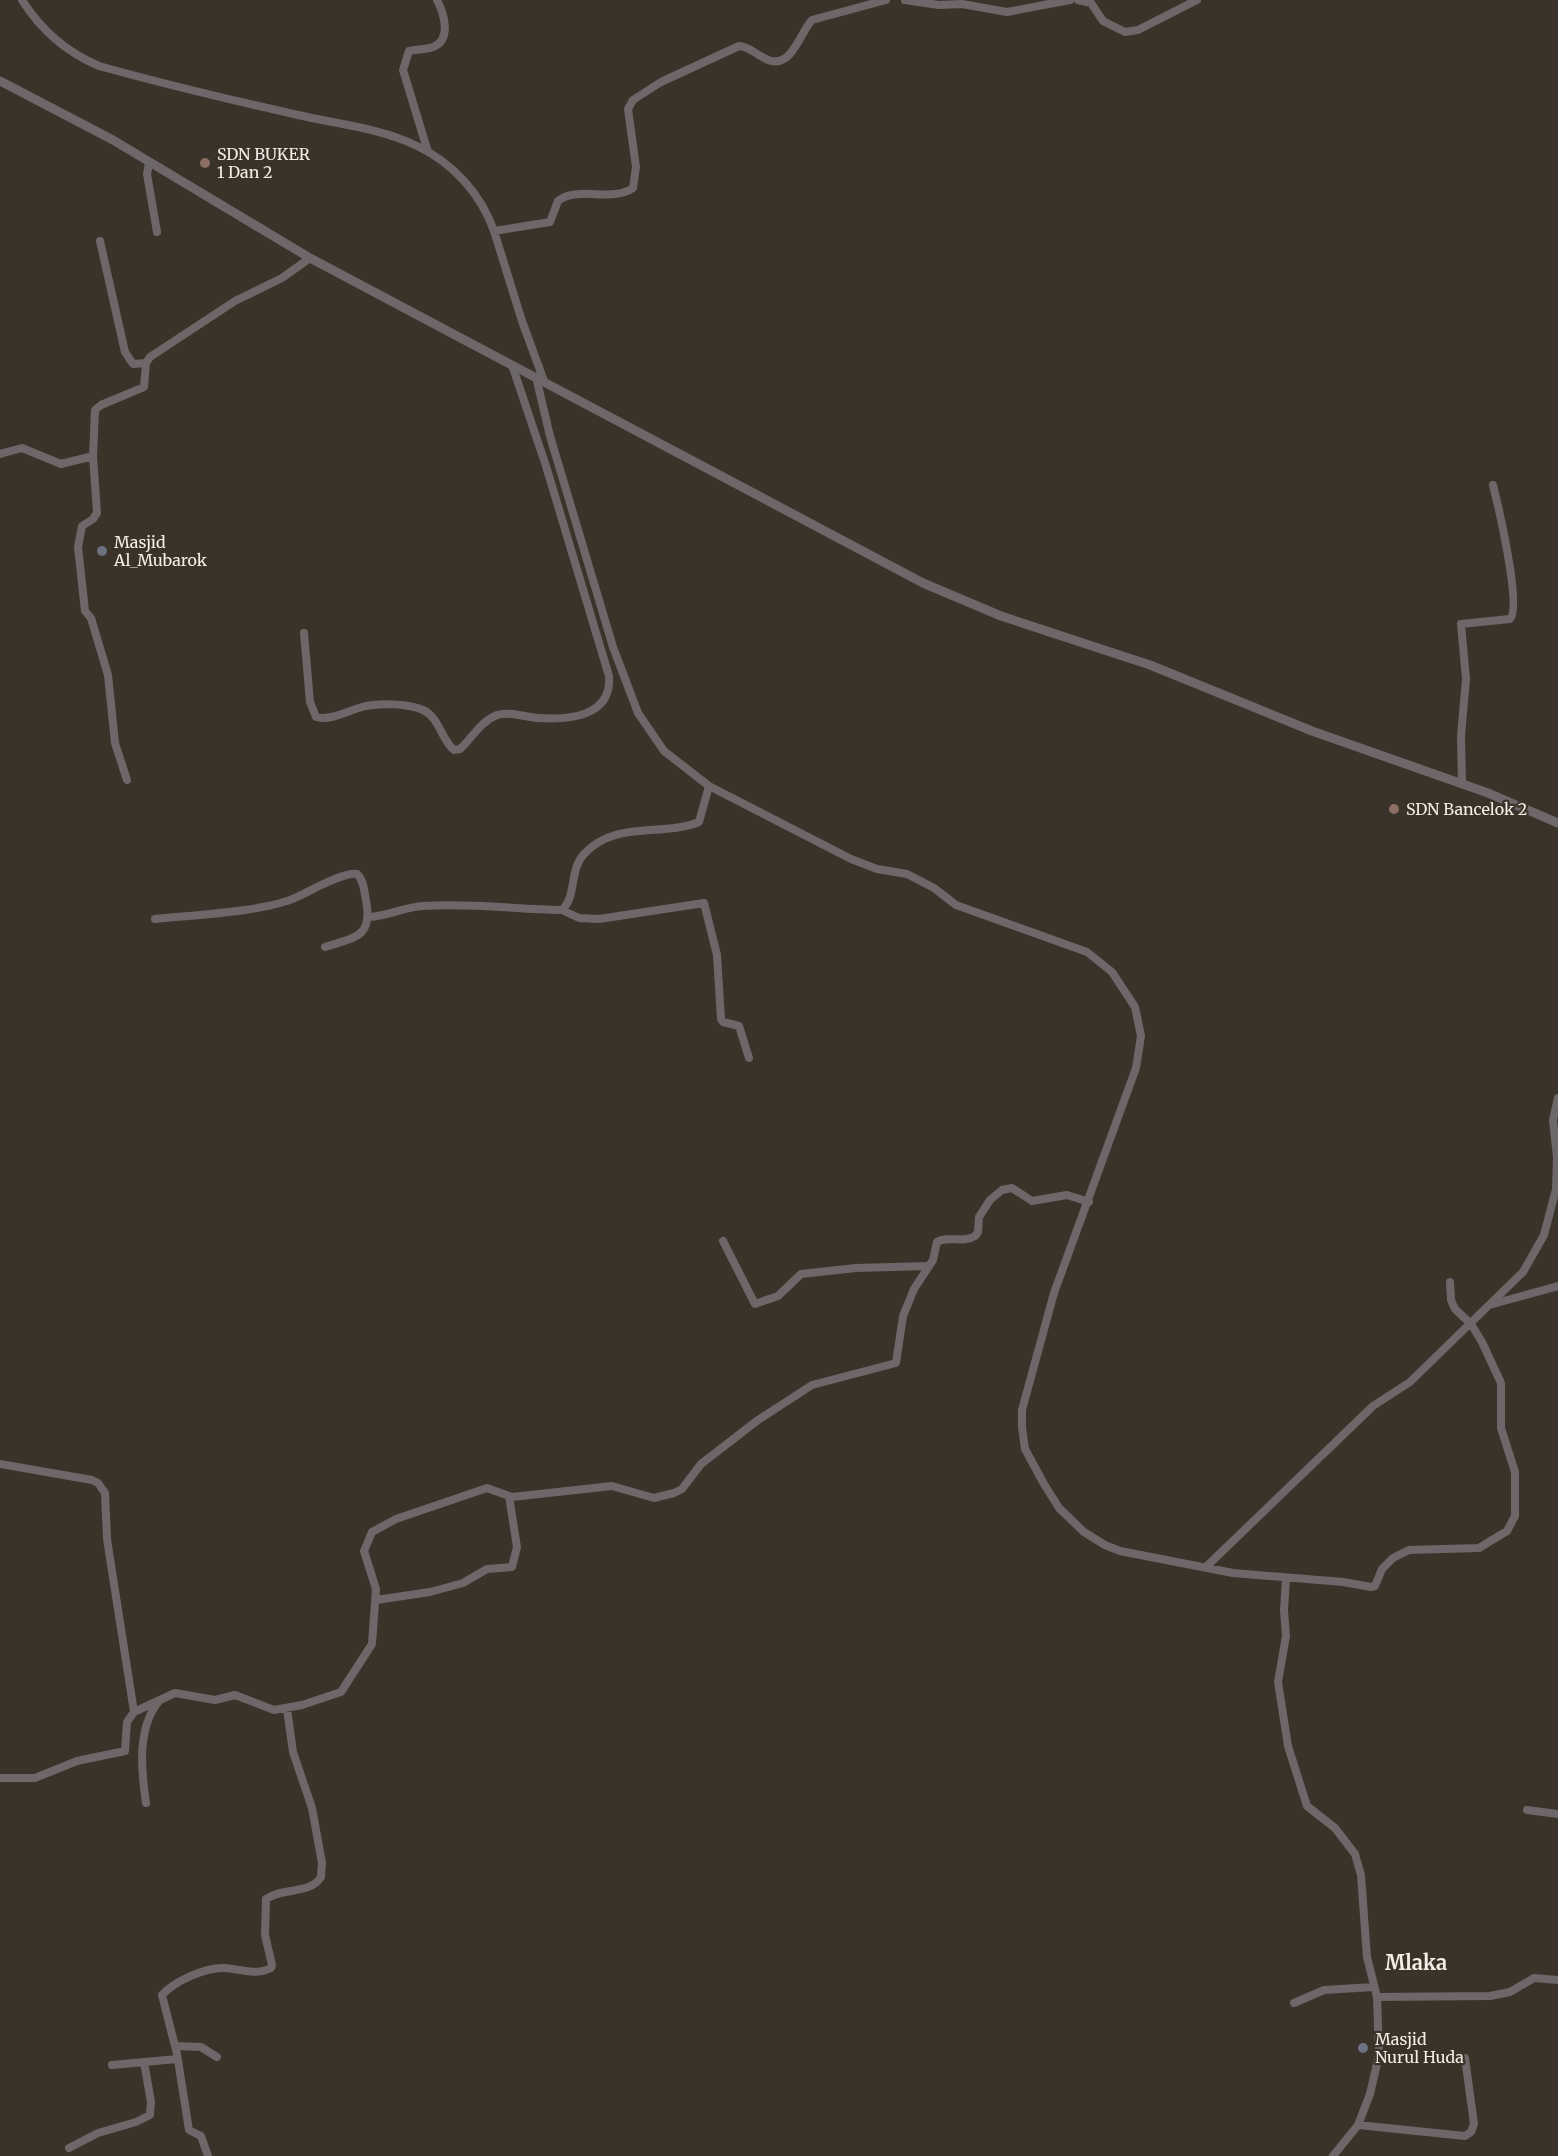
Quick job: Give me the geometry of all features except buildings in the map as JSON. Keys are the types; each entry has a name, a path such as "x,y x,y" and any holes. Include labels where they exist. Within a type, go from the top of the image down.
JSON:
{"street":[{"path":"22,0 50,36 76,55 99,66 362,129 410,143 428,152 458,176 479,197 494,231 522,321 560,467 629,693 644,723 664,751 709,788 866,866 907,874 934,888 956,905 1087,952 1112,972 1135,1007 1140,1020 1141,1046 1136,1068 1083,1200 1054,1293 1022,1410 1025,1449 1059,1508 1084,1532 1120,1551 1207,1566 1233,1573 1287,1581 1375,1586 1384,1565 1410,1550 1479,1548 1507,1531 1515,1516 1515,1472 1501,1428 1502,1391 1482,1342 1471,1324 1455,1309 1451,1300 1450,1282"},
{"path":"428,152 403,66 409,51 434,47 441,40 445,19 437,0"},
{"path":"494,231 550,222 558,201 567,196 616,193 633,188 636,167 628,109 633,100 647,90 739,46 752,49 771,62 781,60 793,52 812,20 886,0"},
{"path":"905,0 939,5 963,4 1007,12 1070,0"},
{"path":"1081,1 1095,0"},
{"path":"1081,1 1091,3 1110,26 1125,32 1138,30 1197,0"},
{"path":"0,81 93,128 310,258 923,583 1001,616 1128,657 1312,731 1462,784 1558,823"},
{"path":"149,163 147,174 157,232"},
{"path":"100,240 125,352 133,364 146,363"},
{"path":"127,780 115,743 108,675 91,618 85,611 83,597 79,533 82,526 93,519 97,513 93,456 95,410 101,405 144,387 146,363 150,357 207,318 235,301 282,278 310,258"},
{"path":"304,633 310,702 316,717 326,717 369,706 421,709 435,721 446,743 454,750 460,749 494,716 503,713 538,718 572,717 588,713 606,698 610,688 609,676 516,367"},
{"path":"0,454 22,448 61,464 93,456"},
{"path":"1462,784 1461,736 1466,679 1461,624 1509,619 1514,614 1514,591 1492,485"},
{"path":"562,910 568,902 578,862 595,845 625,831 696,824 701,820 709,788"},
{"path":"155,919 263,907 297,897 317,885 353,873 361,878 369,917 363,933 325,947"},
{"path":"369,917 390,915 424,906 473,905 562,910 579,918 599,919 704,903 718,963 721,1018 723,1022 739,1026 750,1058"},
{"path":"1207,1566 1373,1406 1410,1382 1523,1272 1544,1235 1556,1189 1557,1157 1553,1120 1558,1098"},
{"path":"0,1778 35,1778 77,1761 125,1751 127,1722 134,1712 180,1692 215,1700 235,1695 271,1710 287,1709 341,1692 372,1644 374,1580 364,1551 372,1532 396,1519 444,1505 487,1488 509,1496 532,1496 612,1486 654,1498 674,1493 682,1489 701,1464 758,1420 812,1385 896,1363 903,1316 927,1266 933,1260 934,1247 940,1239 970,1239 975,1236 983,1210 1002,1190 1012,1188 1032,1201 1067,1195 1083,1200"},
{"path":"723,1241 755,1304 786,1290 801,1274 856,1268 927,1266"},
{"path":"1492,1304 1558,1286"},
{"path":"0,1464 92,1480 102,1487 105,1493 107,1539 134,1712"},
{"path":"375,1599 430,1592 463,1583 487,1569 512,1566 517,1547 509,1496"},
{"path":"1287,1581 1286,1636 1278,1682 1291,1758 1307,1806 1335,1828 1355,1854 1361,1875 1367,1957 1377,1997 1377,2065 1359,2125 1333,2156"},
{"path":"146,1803 143,1739 152,1710 162,1698"},
{"path":"208,2156 201,2136 189,2130 175,2046 162,2005 164,1993 212,1969 258,1972 271,1968 265,1935 266,1899 273,1894 311,1886 321,1877 322,1863 312,1808 293,1752 287,1709"},
{"path":"1527,1810 1558,1814"},
{"path":"1377,1997 1490,1995 1510,1992 1534,1978 1558,1980"},
{"path":"1294,2002 1328,1990 1374,1987"},
{"path":"175,2046 201,2047 217,2057"},
{"path":"1359,2125 1465,2136 1471,2132 1474,2124 1465,2058"},
{"path":"112,2065 177,2059"},
{"path":"69,2148 98,2133 136,2122 150,2115 151,2102 144,2062"}],"place":[{"name":"SDN BUKER 1 Dan 2","path":"205,163"},
{"name":"Masjid Al_Mubarok","path":"102,551"},
{"name":"SDN Bancelok 2","path":"1394,809"},
{"name":"Masjid Nurul Huda","path":"1363,2048"}],"district":[{"name":"Mlaka","path":"1416,1963"}]}
